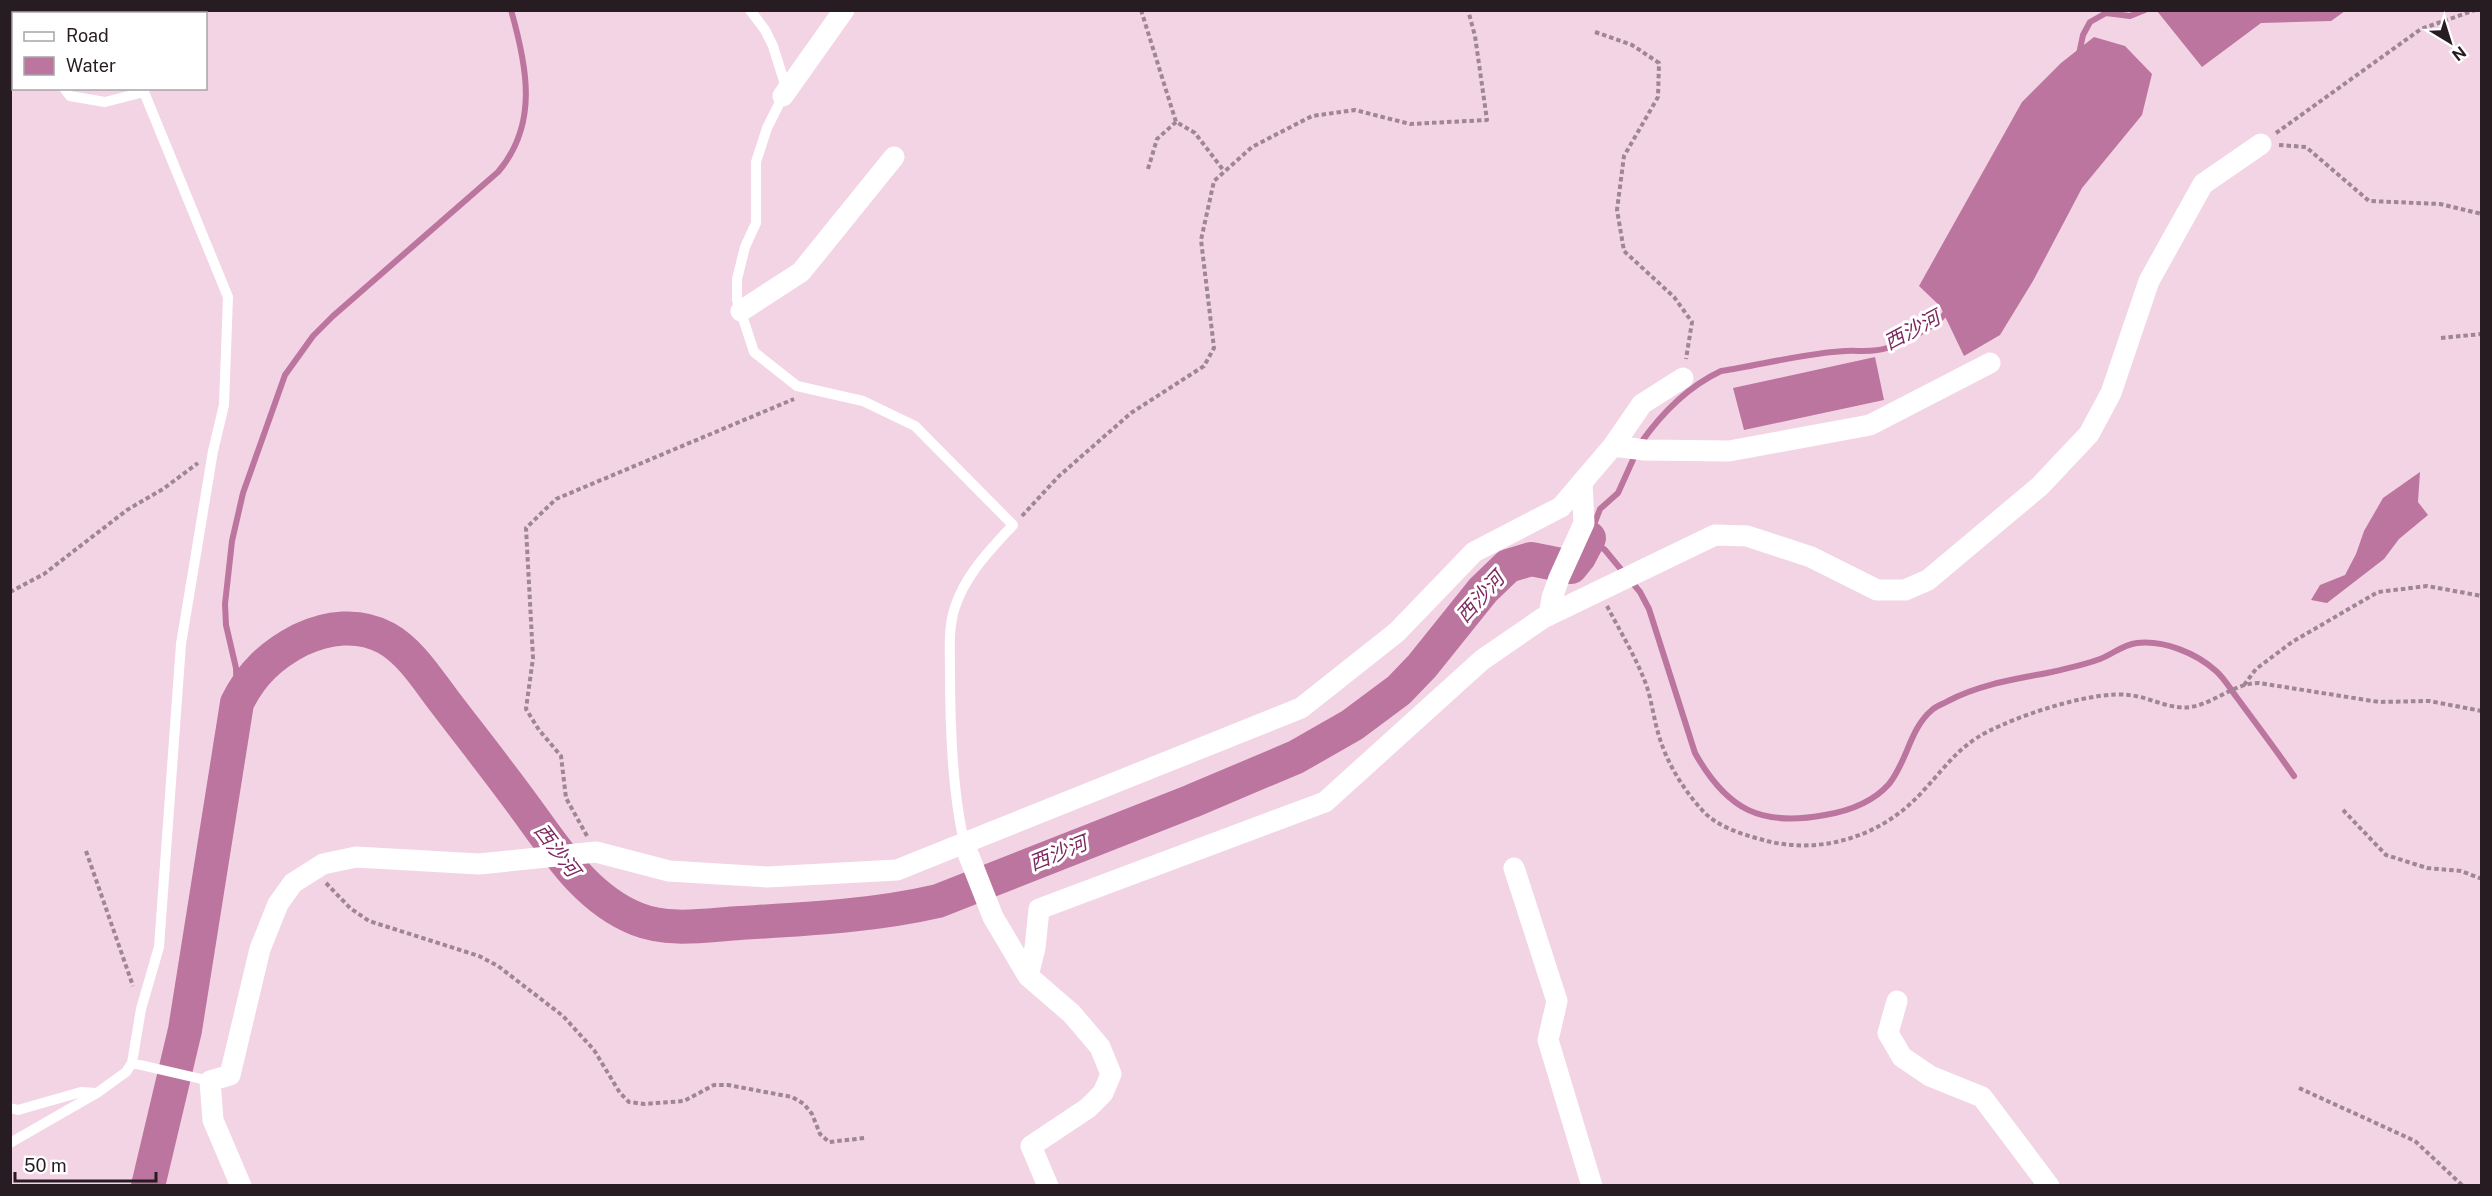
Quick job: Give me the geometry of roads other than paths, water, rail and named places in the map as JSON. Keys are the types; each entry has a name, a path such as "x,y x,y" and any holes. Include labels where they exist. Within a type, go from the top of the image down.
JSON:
{"street":[{"path":"783,96 844,10"},
{"path":"1028,976 1035,948 1039,909 1325,802 1482,660 1549,615 1715,535 1747,536 1811,556 1877,590 1905,590 1928,580 2040,486 2089,434 2111,393 2149,281 2204,184 2261,144"},
{"path":"741,311 801,272 894,157"},
{"path":"1613,446 1645,450 1729,451 1870,425 1990,363"},
{"path":"241,1185 213,1120 210,1081 230,1075 261,949 278,903 293,884 313,870 335,860 356,857 442,864 479,864 596,852 669,871 766,877 897,870 967,850 1301,708 1397,632 1474,552 1561,507 1613,446 1642,404 1683,378"},
{"path":"1549,615 1559,578 1584,523 1582,482"},
{"path":"967,850 993,917 1028,976 1072,1014 1100,1047 1111,1074 1103,1093 1089,1108 1031,1146 1048,1185"},
{"path":"1514,868 1557,1001 1548,1040 1592,1185"},
{"path":"1897,1000 1888,1033 1902,1057 1930,1076 1982,1097 2049,1185"}],"lane":[{"path":"750,10 765,30 773,46 784,81 783,96 766,128 756,162 756,223 745,248 737,279 737,300 754,352 797,386 863,400 915,426 1013,525 972,572 956,606 950,628 950,710 954,765 967,850"},
{"path":"10,1143 97,1093 136,1064 141,1009 159,947 182,644 213,452 224,405 228,297 144,90 105,102 70,96 66,90"},
{"path":"136,1064 210,1081"},
{"path":"10,1108 18,1110 81,1092 97,1093"}],"water":[{"path":"2157,11 2345,11 2331,21 2261,23 2202,67"},
{"path":"2094,37 2125,46 2152,74 2142,115 2082,188 2033,281 2000,335 1964,356 1940,306 1919,286 2022,102 2061,63"},
{"path":"1875,357 1884,400 1744,430 1733,388"},
{"path":"2420,472 2418,502 2428,515 2399,539 2384,559 2327,603 2311,600 2320,585 2345,575 2364,531 2383,498"}],"waterway":[{"path":"237,703 236,668 226,625 225,604 232,541 243,493 285,375 313,336 333,316 498,172 511,154 520,134 526,94 525,73 511,10"},
{"name":"西沙河","path":"2079,54 2083,35 2090,22 2106,13 2130,16 2145,10"},
{"name":"西沙河","path":"1640,444 1676,402 1697,385 1721,371 1815,354 1882,350 1921,332 1938,321 1948,309"},
{"name":"西沙河","path":"1624,573 1605,550 1589,538 1600,509 1618,493 1636,453"},
{"name":"西沙河","path":"148,1186 185,1030 237,703 255,674 280,652 300,640 332,630 365,630 386,638 403,650 425,675 571,869 601,898 618,910 649,923 675,927 815,918 889,910 938,901 1192,801 1296,757 1352,725 1399,690 1422,666 1483,590 1508,566 1531,559 1571,567 1589,538"},
{"path":"1631,581 1649,609 1695,753 1707,773 1733,801 1764,816 1802,818 1834,813 1860,805 1889,784 1913,736 1925,717 1935,707 1973,690 2088,663 2137,643 2158,644 2179,649 2216,671 2294,776"}]}
